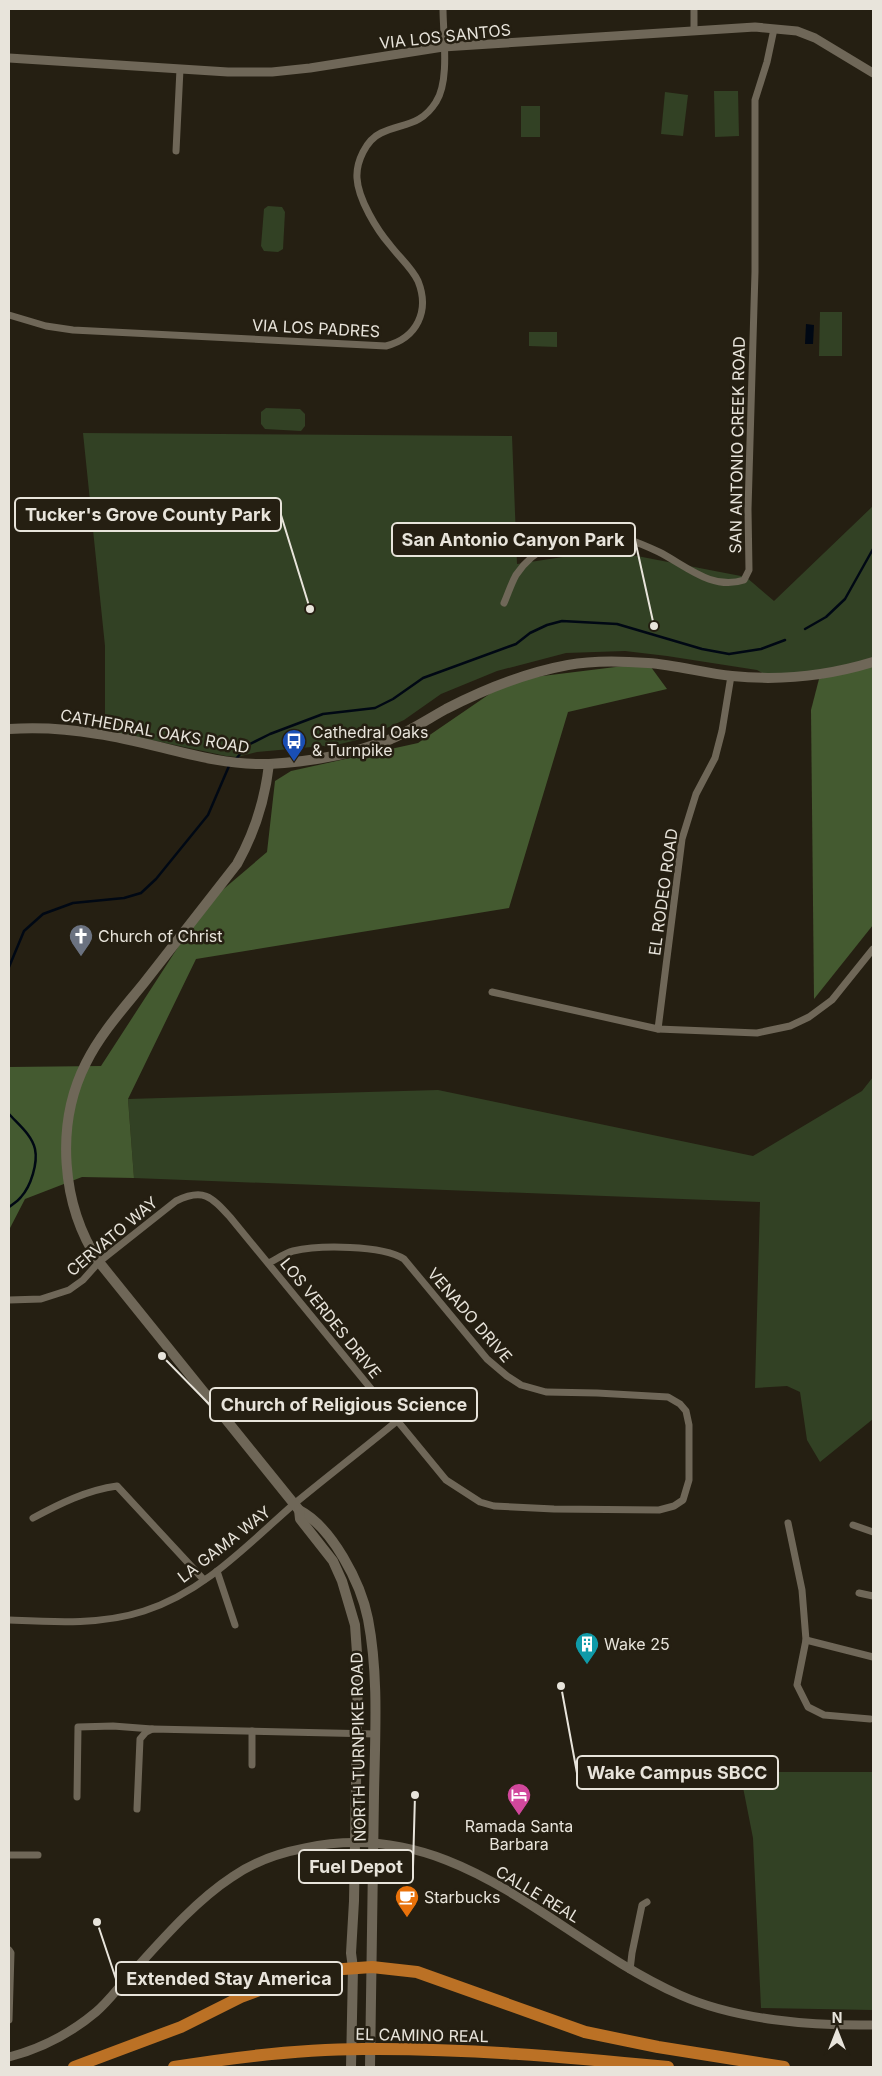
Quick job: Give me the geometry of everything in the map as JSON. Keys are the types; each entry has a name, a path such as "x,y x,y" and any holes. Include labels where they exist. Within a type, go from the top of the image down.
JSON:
{"highway":[{"path":"74,2067 181,2028 241,1997 296,1976 372,1967 417,1972 585,2032 658,2047 784,2067"},
{"name":"EL CAMINO REAL","path":"174,2067 274,2054 362,2049 500,2053 668,2067"}],"main road":[{"name":"CATHEDRAL OAKS ROAD","path":"9,729 57,729 98,734 209,759 269,764 345,754 361,750 401,734 503,682 525,674 564,666 597,662 648,663 731,676 776,678 819,675 873,662"},
{"name":"NORTH TURNPIKE ROAD","path":"269,764 262,807 249,843 237,864 95,1046 75,1089 67,1134 66,1153 69,1185 76,1215 90,1250 297,1507 307,1514 342,1556 362,1598 368,1618 372,1645 375,1734 370,2067"},
{"name":"NORTH TURNPIKE ROAD","path":"297,1507 300,1519 333,1561 349,1601 355,1626 357,1647 357,1733 351,2067"}],"street":[{"name":"VIA LOS PADRES","path":"9,315 46,326 73,330 386,346 398,343 408,336 416,327 421,313 422,296 417,281 374,223 359,193 357,177 359,162 366,148 377,136 414,123 430,110 437,101 442,89 444,75 443,9"},
{"path":"694,9 694,31"},
{"name":"VIA LOS SANTOS","path":"9,58 180,69 272,72 310,68 443,47 755,27 797,31 815,38 873,73"},
{"name":"SAN ANTONIO CREEK ROAD","path":"504,603 516,576 534,555 553,543 569,537 586,534 602,533 640,543 706,579 739,582 744,580 749,570 748,509 755,272 755,100 774,29"},
{"path":"176,151 180,69"},
{"name":"EL RODEO ROAD","path":"658,1029 682,839 696,794 715,758 722,731 731,676"},
{"path":"492,992 658,1029 757,1033 790,1026 809,1017 832,1000 873,949"},
{"name":"CERVATO WAY","path":"9,1300 30,1301 57,1295 69,1290 83,1280 98,1262 176,1201 188,1195 202,1194"},
{"name":"LOS VERDES DRIVE","path":"202,1194 214,1199 220,1205 446,1480 480,1502 494,1506 659,1510"},
{"name":"VENADO DRIVE","path":"269,1263 292,1252 324,1248 377,1250 395,1254 404,1259 487,1359 521,1385 546,1392 668,1397 680,1404 686,1411 689,1425 689,1480 683,1500 674,1506 659,1510"},
{"name":"LA GAMA WAY","path":"9,1620 50,1621 122,1617 175,1599 217,1571 297,1507 397,1421"},
{"path":"33,1518 62,1502 107,1487 117,1486 204,1580"},
{"path":"788,1523 802,1590 806,1640 797,1685 808,1707 824,1715 870,1719"},
{"path":"853,1525 873,1532"},
{"path":"217,1571 235,1625"},
{"path":"859,1593 873,1596"},
{"path":"806,1640 873,1657"},
{"path":"77,1797 78,1727 113,1726 152,1729 375,1734"},
{"path":"137,1809 140,1739 146,1732 152,1729"},
{"path":"252,1731 252,1765"},
{"name":"CALLE REAL","path":"9,2058 50,2042 96,2012 199,1903 232,1877 254,1864 279,1854 305,1848 355,1842 374,1842 418,1850 440,1856 462,1866 507,1890 630,1970 682,1996 734,2012 775,2020 873,2025"},
{"path":"9,1855 38,1855"},
{"path":"630,1970 642,1905 647,1902"},
{"path":"9,1950 11,1952 9,2020"}],"green space":[{"path":"714,91 738,91 739,136 715,137"},
{"path":"665,92 688,95 683,136 661,134"},
{"path":"521,106 540,106 540,137 521,137"},
{"path":"268,206 282,207 285,212 283,249 278,252 264,251 261,246 264,209"},
{"path":"820,312 842,312 842,356 819,356"},
{"path":"529,332 557,332 557,347 529,346"},
{"path":"266,408 300,409 305,414 305,426 301,431 265,429 261,424 261,412"},
{"path":"83,433 512,436 517,564 589,553 637,556 746,577 774,601 873,506 873,666 778,682 757,670 667,656 625,651 566,653 497,671 441,694 404,720 365,738 328,747 315,744 314,742 312,747 257,752 237,757 105,730 105,646"},
{"path":"648,663 667,689 568,712 509,908 196,959 128,1099 134,1178 82,1177 25,1199 9,1230 9,1067 101,1066 206,904 267,852 275,781 291,771 418,743 510,680"},
{"path":"873,666 873,925 814,999 811,710 819,679"},
{"path":"873,1077 873,1419 820,1462 807,1440 800,1392 787,1386 755,1388 760,1202 134,1178 128,1099 438,1090 753,1156 862,1091"},
{"path":"740,1772 873,1772 873,2010 761,2008 753,1838"}],"shaded area":[{"path":"806,324 814,325 813,344 805,344"}],"waterway":[{"path":"805,629 826,617 845,599 873,549"},
{"path":"235,760 248,745 270,734 323,714 375,708 393,699 423,678 516,644 530,633 547,625 562,621 617,624 702,649 729,654 761,649 785,640"},
{"path":"9,967 24,931 43,914 73,903 124,898 141,893 156,879 208,815 229,766"},
{"path":"9,1114 31,1139 36,1155 35,1167 28,1187 20,1198 9,1207"}],"place":[{"name":"Tucker's Grove County Park","path":"310,609"},
{"name":"San Antonio Canyon Park","path":"654,626"},
{"name":"Cathedral Oaks & Turnpike","path":"294,762"},
{"name":"Church of Christ","path":"81,957"},
{"name":"Church of Religious Science","path":"162,1356"},
{"name":"Wake 25","path":"587,1665"},
{"name":"Wake Campus SBCC","path":"561,1686"},
{"name":"Fuel Depot","path":"415,1795"},
{"name":"Ramada Santa Barbara","path":"519,1816"},
{"name":"Starbucks","path":"407,1918"},
{"name":"Extended Stay America","path":"97,1922"}]}
